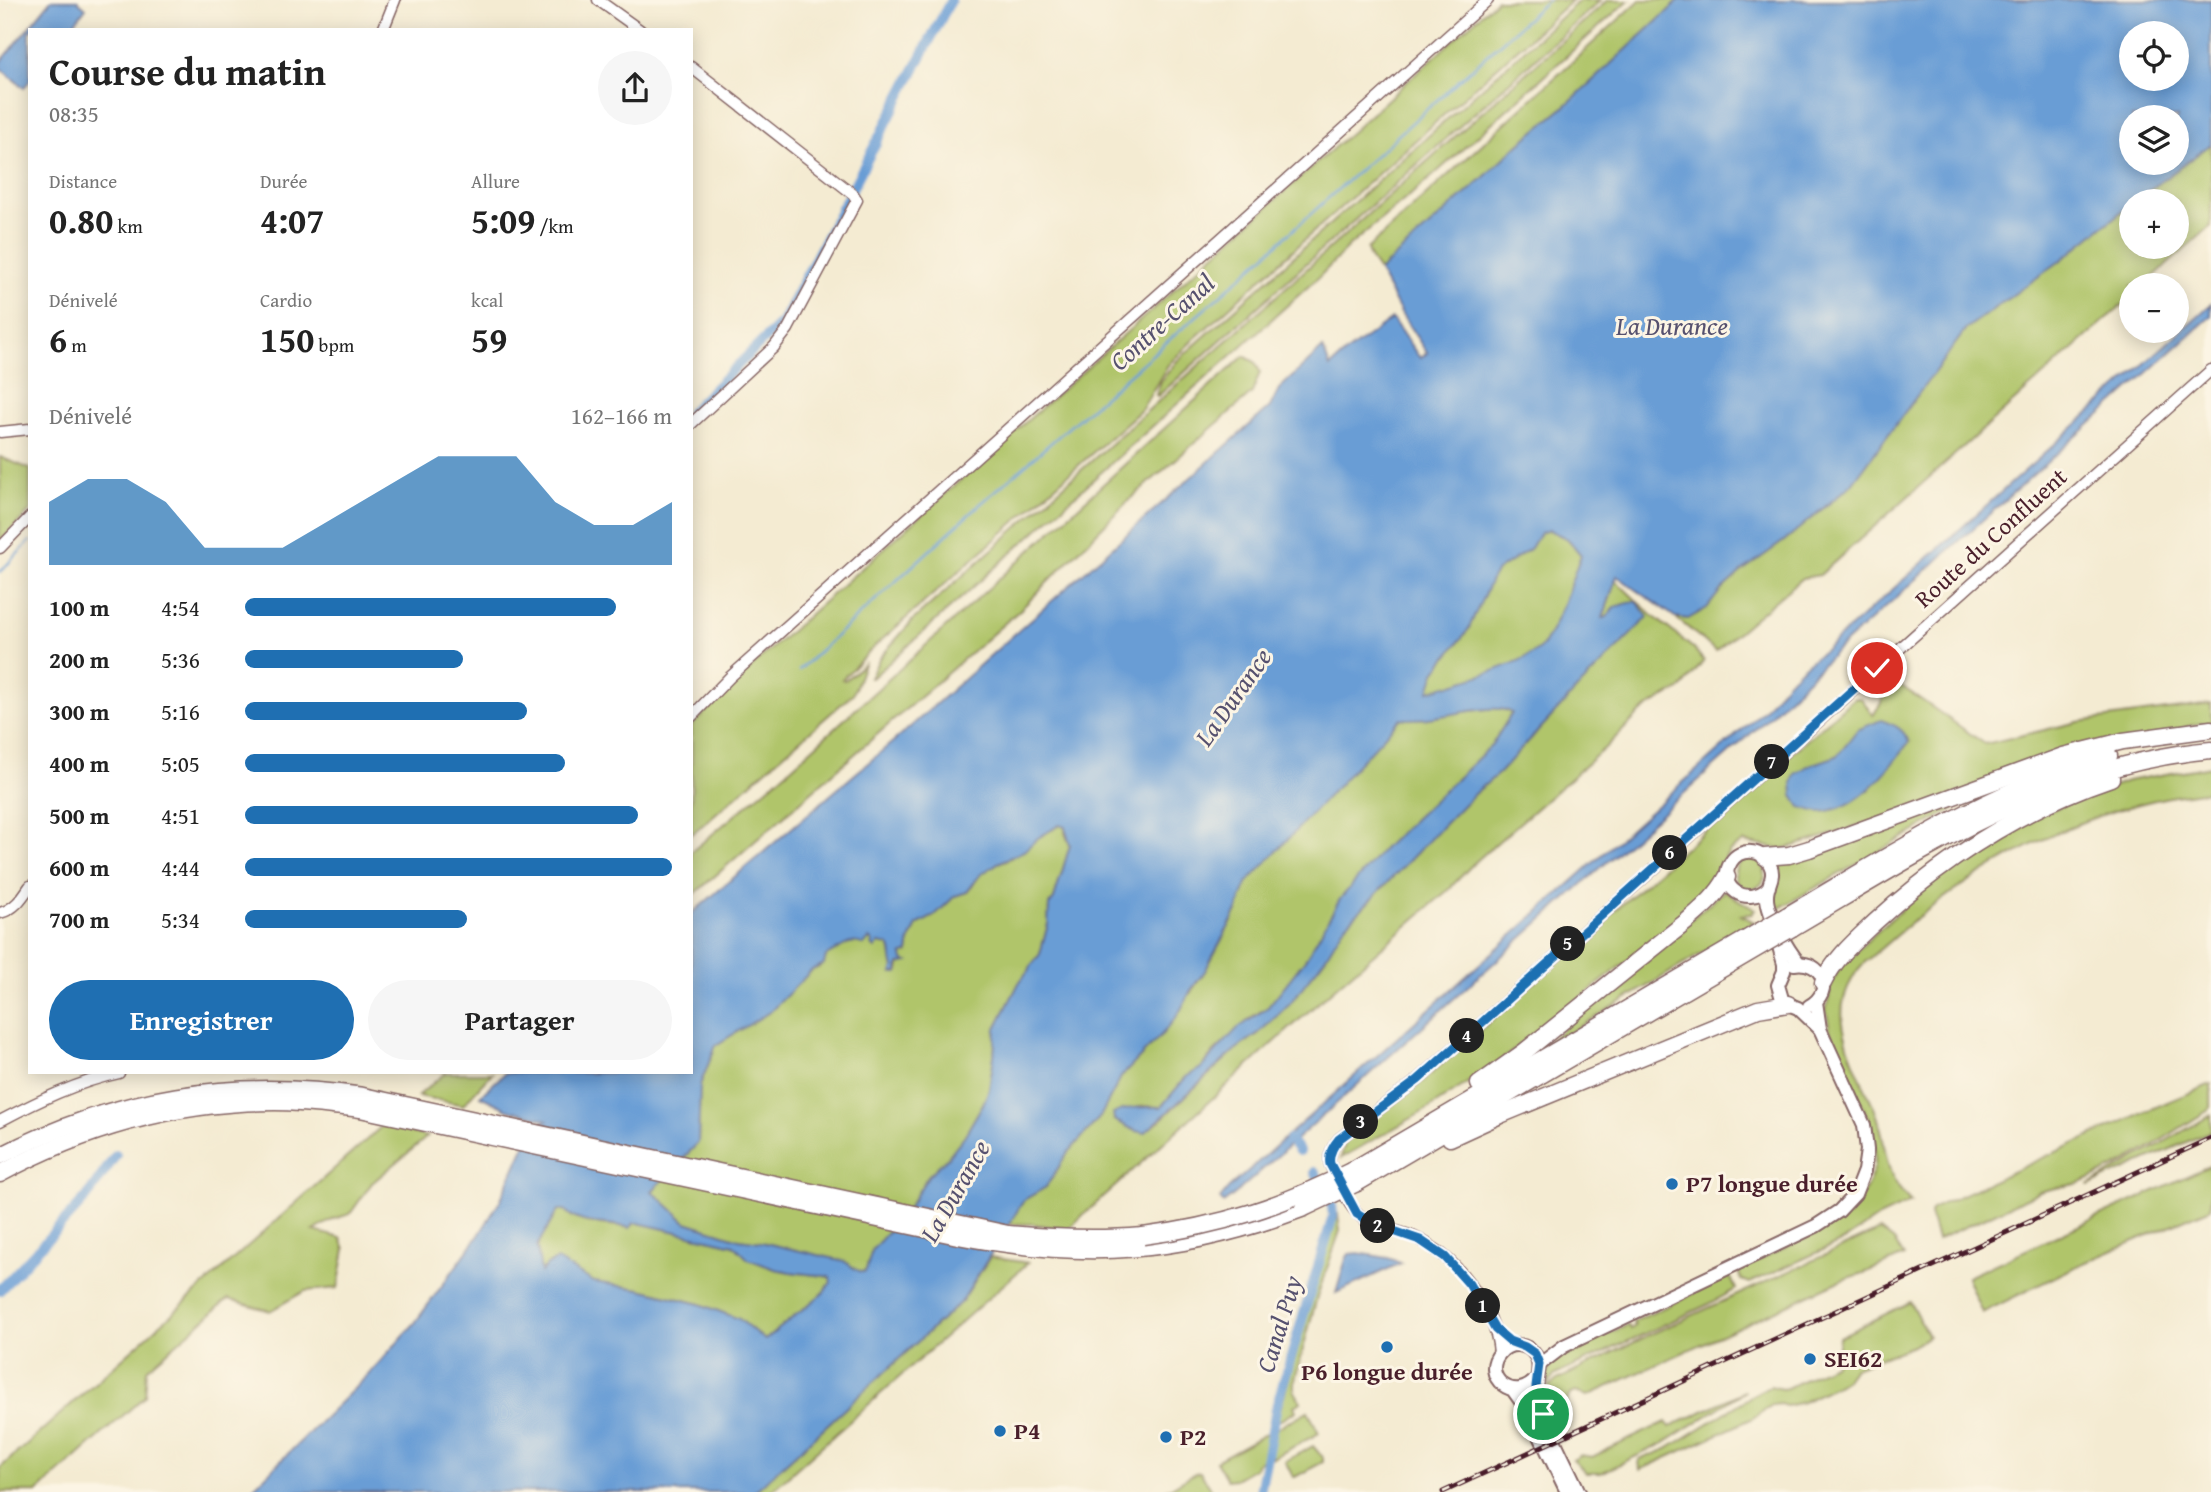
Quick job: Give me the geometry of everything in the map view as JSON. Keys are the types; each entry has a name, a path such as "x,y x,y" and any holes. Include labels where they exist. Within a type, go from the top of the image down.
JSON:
{"highway":[{"path":"1765,857 1789,855 1809,849 2063,756 2123,741 2211,729"},
{"path":"1354,1177 1440,1118 1789,922 1962,814 2027,783 2122,752 2180,741 2209,746"},
{"path":"1823,983 1836,961 1872,925 1903,897 1969,847 2063,796 2209,746"},
{"path":"1440,1118 1470,1091 1524,1052 1686,922 1711,901 1727,877"},
{"path":"1392,1161 1763,937"},
{"path":"0,1156 36,1137 93,1116 153,1100 245,1088 302,1089 1008,1234 1110,1239 1178,1232 1263,1211 1354,1177 1747,1013 1758,1009 1793,1006"},
{"path":"0,1174 79,1137 147,1116 181,1109 245,1103 362,1102"}],"street":[{"path":"384,28 395,0"},
{"path":"597,0 637,28"},
{"path":"693,715 730,677 1488,0"},
{"path":"693,69 853,195 788,329 774,346 693,422"},
{"name":"Route du Confluent","path":"1495,1329 1469,1284 1445,1257 1410,1235 1373,1224 1357,1214 1330,1164 1329,1156 1339,1139 1418,1080 2211,370"},
{"path":"0,432 28,429"},
{"path":"0,548 28,519"},
{"path":"1769,887 1752,897 1739,894 1729,884 1727,877 1731,862 1736,856 1751,852 1765,857 1773,875 1766,897 1770,911 1790,953 1799,963 1818,970 1823,983 1822,993 1816,1002 1805,1008 1793,1006"},
{"path":"0,913 17,904 28,889"},
{"path":"1752,897 1783,955 1784,971 1778,985 1783,999 1820,1029"},
{"path":"1784,971 1799,963"},
{"path":"1539,1364 1564,1346 1816,1226 1839,1211 1855,1194 1864,1171 1867,1150 1864,1125 1820,1029 1816,1002"},
{"path":"0,1121 44,1098 114,1074"},
{"path":"1495,1329 1509,1341 1535,1354 1539,1364 1536,1387 1543,1414 1578,1492"},
{"path":"1495,1329 1499,1353"},
{"path":"1536,1378 1527,1388 1513,1390 1504,1387 1496,1377 1494,1365 1499,1353 1505,1348 1564,1346"},
{"path":"1513,1390 1528,1411 1566,1492"}],"green space":[{"path":"1497,0 1572,0 1194,339 1168,365 1141,410 876,645 842,679 845,680 864,664 853,694 693,833 693,724 763,656"},
{"path":"1580,0 1601,0 1156,395 1161,381 1177,361"},
{"path":"1608,0 1629,0 1426,182 1349,246 1320,276 870,678 879,659 912,621"},
{"path":"1640,0 1680,0 1379,271 1367,249"},
{"path":"2211,144 2211,226 2189,245 2189,189 2151,189 2170,175 2189,175 2189,160"},
{"path":"2119,214 2119,259 2174,259 2158,273 2119,273 2119,308 1820,575 1802,578 1716,651 1675,617 1688,619 1707,608 1721,590 1742,571 1784,541 1851,485 1967,328 2060,261"},
{"path":"1244,356 1255,362 1260,372 1252,393 1128,501 1022,608 693,895 693,850 791,768"},
{"path":"0,457 28,468 28,513 0,541"},
{"path":"1549,530 1568,539 1581,555 1560,613 1543,645 1507,666 1428,692 1435,672 1468,630 1490,580 1497,571 1531,548 1540,533"},
{"path":"1614,579 1694,649 1704,661 1683,687 1638,715 1606,747 1473,864 1447,891 1329,993 1068,1229 1008,1224 1024,1200 1046,1187 1067,1154 1100,1117 1121,1077 1164,1032 1205,971 1237,911 1246,883 1400,719 1429,718 1484,709 1512,713 1491,746 1385,847 1366,870 1305,960 1268,1007 1253,1016 1214,1052 1201,1068 1186,1077 1161,1107 1142,1106 1121,1110 1114,1120 1153,1127 1235,1050 1258,1034 1290,1003 1325,958 1343,928 1474,794 1499,773 1647,617 1614,607 1607,617 1603,618"},
{"path":"1877,675 1887,676 1985,744 2078,722 2211,704 2211,723 2196,724 1794,846 1780,849 1743,842 1730,851 1722,862 1716,884 1671,927 1499,1062 1428,1109 1341,1158 1346,1138 1421,1083 1854,698 1861,698 1873,715 1885,693 1880,687 1873,687 1865,694 1863,690","holes":["1909,742 1869,790 1808,766 1837,756 1846,744"]},
{"path":"2211,766 2211,791 2120,809 2084,821 2019,851 1926,911 1860,967 1844,999 1843,1026 1852,1056 1880,1123 1894,1180 1911,1202 1879,1217 1845,1240 1750,1283 1741,1280 1738,1270 1837,1223 1854,1207 1867,1187 1875,1166 1872,1128 1830,1031 1826,1010 1832,982 1842,964 1925,888 1960,861 2046,812 2127,781"},
{"path":"1980,794 1776,910 1774,898 1777,861"},
{"path":"1060,825 1065,827 1070,845 1054,899 1049,905 1048,924 1040,954 1019,983 996,1028 989,1090 983,1104 965,1135 928,1176 907,1210 872,1251 866,1270 860,1271 840,1260 739,1239 686,1222 652,1191 698,1143 700,1085 716,1045 771,1011 812,970 820,967 826,956 847,943 869,939 890,946 895,972 899,971 902,955 908,952 917,925 934,916 955,896 968,892 980,875"},
{"path":"1750,859 1761,863 1765,874 1761,885 1750,889 1739,885 1735,874 1739,863"},
{"path":"1725,890 1755,909 1752,914 1741,915 1754,922 1534,1054"},
{"path":"444,1074 491,1074 463,1105 418,1096"},
{"path":"2211,1084 2209,1110 2133,1157 2085,1181 2037,1193 1937,1240 1930,1214 1935,1207"},
{"path":"2211,1115 2211,1131 2088,1186"},
{"path":"383,1125 427,1137 372,1183 350,1214 334,1219 314,1231 341,1238 345,1249 338,1288 305,1291 270,1311 228,1299 147,1369 145,1396 37,1492 0,1492 0,1468"},
{"path":"2211,1165 2211,1208 2079,1265 1982,1313 1967,1277"},
{"path":"558,1210 565,1210 571,1216 587,1222 630,1228 638,1223 734,1245 748,1259 775,1269 830,1277 831,1282 823,1293 765,1340 739,1319 701,1304 640,1289 594,1282 557,1261 540,1273 537,1247"},
{"path":"1338,1214 1340,1231 1317,1297 1294,1383 1294,1390 1301,1402 1294,1406 1296,1411 1277,1420 1336,1215"},
{"path":"1880,1230 1894,1241 1904,1256 1842,1280 1588,1396 1576,1392 1570,1394 1566,1403 1568,1411 1554,1417 1549,1387 1557,1380"},
{"path":"990,1257 1028,1263 770,1492 754,1492 962,1301"},
{"path":"1730,1276 1736,1289 1555,1375 1547,1385 1550,1366 1566,1353 1628,1325 1631,1329 1635,1326 1633,1322"},
{"path":"1910,1302 1928,1336 1913,1346 1854,1368 1846,1379 1837,1385 1803,1402 1786,1406 1772,1405 1751,1419 1640,1470 1639,1460 1667,1449 1760,1391 1771,1386 1787,1388 1833,1365 1839,1337"},
{"path":"1745,1391 1664,1443 1601,1473 1586,1473 1573,1460 1581,1455 1592,1457 1666,1422 1670,1427"},
{"path":"1308,1411 1319,1433 1273,1458 1271,1455 1266,1458 1272,1431"},
{"path":"1269,1432 1263,1459 1256,1467 1235,1479 1227,1480 1216,1461"},
{"path":"1313,1446 1323,1458 1323,1462 1293,1477 1285,1461"},
{"path":"1200,1472 1213,1492 1163,1492 1195,1473"}],"water":[{"path":"51,0 77,0 86,8 71,28 28,28"},
{"name":"La Durance","path":"1680,0 2211,0 2211,144 2189,160 2189,105 2119,105 2119,175 2170,175 2151,189 2119,189 2119,214 2060,261 1967,328 1851,485 1784,541 1742,571 1721,590 1707,608 1688,619 1675,617 1617,576 1603,618 1607,617 1614,607 1636,601 1648,617 1499,773 1474,794 1343,928 1325,958 1290,1003 1260,1032 1235,1050 1145,1133 1114,1120 1113,1114 1124,1110 1161,1107 1186,1077 1201,1068 1237,1029 1268,1007 1305,960 1340,899 1385,847 1491,746 1512,713 1484,709 1428,718 1400,719 1247,883 1237,911 1178,1015 1121,1077 1100,1117 1067,1154 1046,1187 1024,1200 962,1301 754,1492 249,1492 368,1375 414,1324 479,1235 500,1201 528,1138 536,1126 547,1120 507,1109 480,1096 504,1074 693,1074 693,912 909,728 1270,407 1279,389 1323,348 1330,367 1392,319 1420,358 1427,353 1402,315 1379,271","holes":["1549,530 1568,539 1581,555 1560,612 1543,645 1507,666 1429,691 1435,672 1468,630 1497,571 1531,548 1540,533","1059,825 1065,827 1070,845 1054,899 1049,905 1048,924 1040,954 1019,983 996,1028 989,1090 983,1104 965,1135 928,1176 907,1210 872,1250 864,1272 840,1260 739,1239 686,1222 652,1191 698,1143 700,1085 716,1045 771,1011 812,970 824,964 826,956 849,943 864,945 869,939 875,948 879,943 888,945 894,967 892,973 898,973 899,964 908,962 903,960 902,955 908,952 917,925 934,916 955,896 967,892 980,875 1024,851","558,1210 565,1210 571,1216 587,1222 630,1228 634,1223 638,1223 734,1245 748,1259 775,1269 830,1277 831,1282 823,1293 765,1340 739,1319 700,1304 640,1289 594,1282 557,1260 548,1264 541,1272 537,1246"]},
{"path":"28,28 28,83 24,88 0,68 0,63"},
{"path":"2211,304 2211,316 2189,336 2189,324"},
{"path":"2168,343 2181,343 1835,652 1765,721 1223,1203 1220,1199 1228,1189 1764,710 1784,685"},
{"path":"1881,720 1898,728 1909,742 1872,787 1849,804 1835,809 1818,812 1800,807 1793,796 1792,783 1795,774 1808,766 1837,756 1857,730"},
{"path":"1358,1253 1401,1263 1336,1293 1346,1259 1349,1254"}],"waterway":[{"path":"693,409 782,322 951,0"},
{"name":"Contre-Canal","path":"799,670 977,507 1222,294 1548,0"},
{"path":"0,572 28,543"},
{"name":"Canal Puy","path":"1290,1139 1299,1151"},
{"path":"0,1290 87,1197 116,1155"},
{"name":"Canal Puy","path":"1260,1492 1277,1404 1333,1216 1332,1205 1315,1172"}],"railway":[{"path":"1443,1492 2211,1138"}],"place":[{"name":"P7 longue durée","path":"1672,1184"},
{"name":"P6 longue durée","path":"1387,1347"},
{"name":"SEI62","path":"1810,1359"},
{"name":"P4","path":"1000,1431"},
{"name":"P2","path":"1166,1437"}],"route":[{"path":"1543,1414 1536,1387 1539,1364 1535,1354 1501,1336 1462,1273 1434,1248 1410,1235 1373,1224 1357,1214 1330,1164 1332,1148 1339,1139 1418,1080 1877,668"}]}
